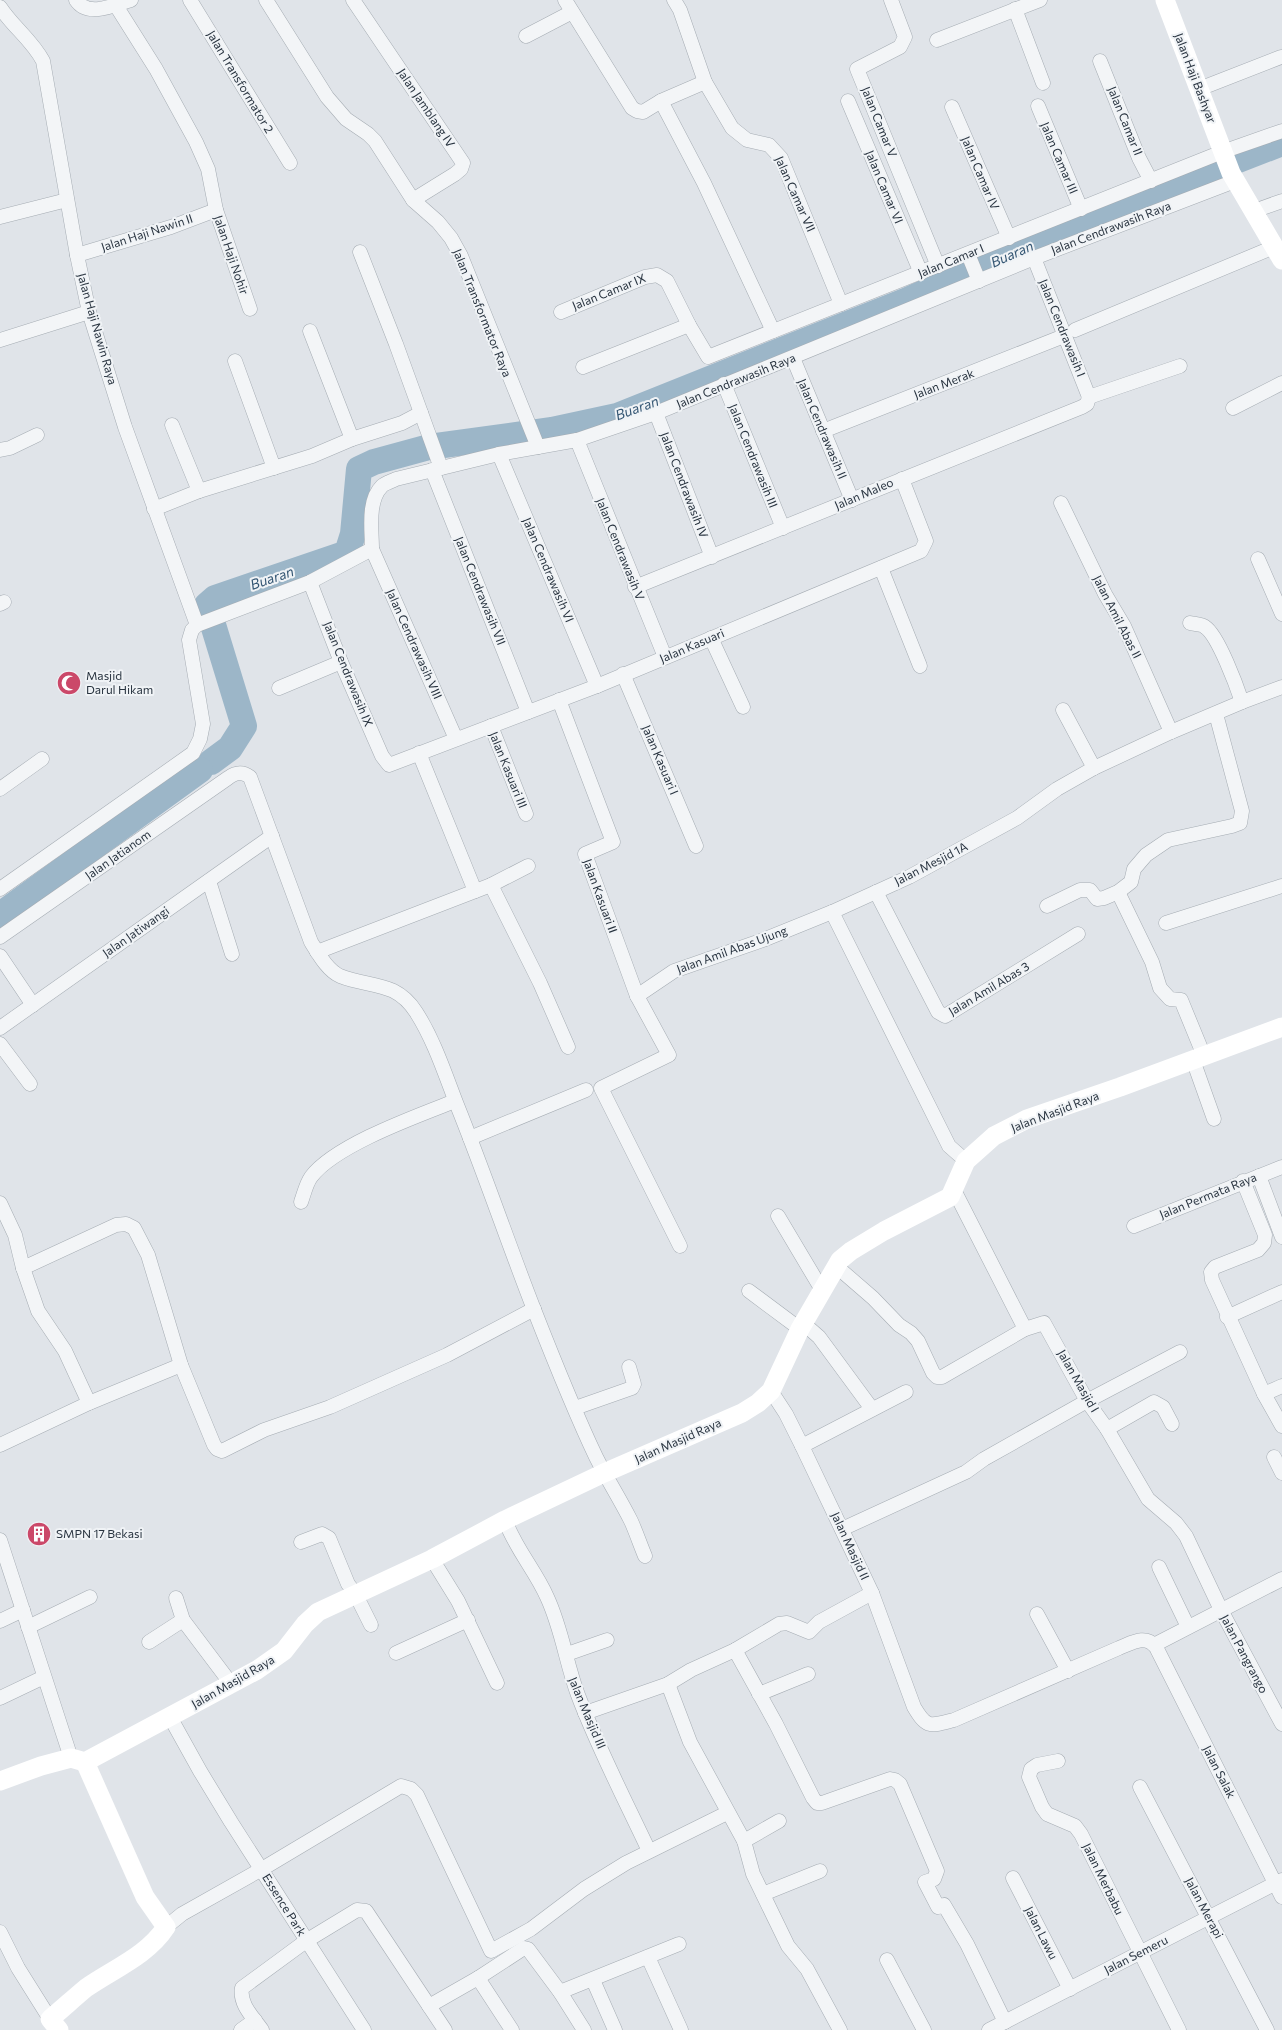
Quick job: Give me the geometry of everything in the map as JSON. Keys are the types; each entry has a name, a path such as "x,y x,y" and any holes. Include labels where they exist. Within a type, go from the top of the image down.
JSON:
{"street":[{"path":"76,0 80,6 87,9 96,9 131,0"},
{"name":"Jalan Transformator 2","path":"190,0 290,163"},
{"name":"Jalan Jamblang IV","path":"353,0 463,163 461,169 455,174 413,200"},
{"name":"Jalan Camar VII","path":"674,0 680,10 705,82 732,128 747,140 769,146 781,158 841,304"},
{"name":"Jalan Camar V","path":"891,0 905,37 900,47 857,70 938,266"},
{"path":"938,40 1040,0"},
{"name":"Jalan Haji Bashyar","path":"1165,0 1228,166 1278,253"},
{"name":"Jalan Transformator Raya","path":"270,1 327,97 346,119 375,141 413,200 438,222 451,238 461,256 537,444"},
{"name":"Jalan Haji Nohir","path":"116,4 156,70 196,142 208,169 216,206 250,309"},
{"path":"526,36 568,6 632,108 637,111 643,112 661,101 705,82"},
{"name":"Jalan Haji Nawin Raya","path":"0,8 8,20 36,48 43,61 77,255 89,312 125,427 154,509 201,623"},
{"path":"1015,9 1043,83"},
{"path":"1199,89 1281,57"},
{"name":"Jalan Camar II","path":"1100,61 1139,158 1151,181"},
{"path":"661,101 704,183 773,331"},
{"name":"Jalan Camar VI","path":"848,102 921,273"},
{"name":"Jalan Camar III","path":"1038,106 1081,209"},
{"name":"Jalan Camar IV","path":"952,108 1009,238"},
{"path":"1228,166 1282,130"},
{"name":"Jalan Camar I","path":"708,357 938,266 974,269 1009,238 1151,181 1228,166"},
{"name":"Jalan Cendrawasih Raya","path":"372,549 372,518 375,498 382,485 396,479 537,444 577,440 656,413 724,384 793,358 974,269 1034,258 1228,166"},
{"path":"0,217 67,200"},
{"path":"1254,211 1282,201"},
{"name":"Jalan Haji Nawin II","path":"77,255 171,227 216,206"},
{"name":"Jalan Cendrawasih VII","path":"360,252 421,413 434,451 436,469 528,712"},
{"name":"Jalan Merak","path":"823,431 1278,253"},
{"name":"Jalan Cendrawasih I","path":"1034,258 1070,333 1090,397"},
{"name":"Jalan Camar IX","path":"561,312 645,277 657,275 667,281 689,325 708,357"},
{"path":"0,340 89,312"},
{"path":"584,367 689,325"},
{"path":"310,331 352,439"},
{"name":"Jalan Cendrawasih II","path":"793,358 852,500"},
{"path":"235,361 274,468"},
{"name":"Jalan Maleo","path":"635,587 1082,407 1087,404 1090,397 1180,366"},
{"path":"1233,408 1282,383"},
{"name":"Jalan Cendrawasih III","path":"724,384 783,528"},
{"path":"154,509 199,491 312,456 352,439 402,423 421,413"},
{"name":"Jalan Cendrawasih IV","path":"656,413 712,557"},
{"path":"172,425 199,491"},
{"path":"0,450 10,448 37,435"},
{"name":"Jalan Cendrawasih V","path":"577,440 665,657"},
{"name":"Jalan Cendrawasih VI","path":"499,454 597,686"},
{"name":"Jalan Kasuari","path":"389,764 597,686 922,551 926,541 902,478"},
{"name":"Jalan Amil Abas II","path":"1061,503 1105,594 1124,626 1171,732"},
{"path":"0,889 193,752 200,740 203,724 189,640 192,630 201,623 222,614 310,582 372,549"},
{"name":"Jalan Cendrawasih VIII","path":"372,549 456,739"},
{"path":"1258,560 1282,614"},
{"path":"881,568 920,666"},
{"name":"Jalan Cendrawasih IX","path":"310,582 341,662 382,756 389,764"},
{"path":"1190,623 1205,626 1214,636 1237,686 1242,702"},
{"path":"710,638 743,707"},
{"path":"279,688 341,662"},
{"name":"Jalan Kasuari I","path":"624,674 696,846"},
{"name":"Jalan Mesjid 1A","path":"832,912 935,863 1017,818 1058,789 1094,768 1171,732 1282,687"},
{"name":"Jalan Kasuari II","path":"559,700 613,842 585,854 638,996"},
{"path":"1063,710 1094,768"},
{"path":"1047,906 1080,890 1090,890 1097,899 1118,892 1131,882 1134,869 1146,854 1168,840 1240,823 1242,811 1216,714"},
{"name":"Jalan Kasuari III","path":"491,726 526,814"},
{"path":"419,753 475,891"},
{"path":"0,789 42,759"},
{"name":"Jalan Jatianom","path":"0,937 235,773 244,772 250,777 272,836"},
{"path":"272,836 311,942 317,952 328,966 339,975 380,985 393,990 405,998 416,1013 432,1043 534,1309 575,1408 604,1473 631,1522 645,1556"},
{"name":"Jalan Jatiwangi","path":"0,1028 272,836"},
{"path":"317,952 491,885 528,866"},
{"path":"209,881 232,954"},
{"path":"491,885 540,982 568,1047"},
{"path":"1166,923 1282,886"},
{"name":"Jalan Amil Abas 3","path":"876,892 938,1012 945,1016 1078,934"},
{"path":"1118,892 1152,962 1160,988 1170,999 1180,1000 1214,1119"},
{"path":"832,912 949,1146 966,1161"},
{"name":"Jalan Amil Abas Ujung","path":"638,996 674,971 763,940 832,912"},
{"path":"0,956 33,1005"},
{"path":"638,996 669,1055 601,1088 680,1246"},
{"name":"Jalan Masjid Raya","path":"0,1781 41,1766 78,1760 170,1717 257,1670 284,1651 305,1624 318,1612 355,1593 432,1559 505,1520 604,1473 742,1413 758,1403 771,1391 802,1326 836,1266 851,1251 884,1231 950,1197 966,1161 994,1136 1028,1120 1282,1027"},
{"path":"0,1044 30,1084"},
{"path":"470,1138 586,1090"},
{"path":"301,1202 310,1178 326,1162 359,1142 455,1101"},
{"name":"Jalan Permata Raya","path":"1134,1226 1282,1167"},
{"path":"1259,1176 1282,1237"},
{"path":"1242,1182 1264,1235 1264,1243 1258,1250 1218,1264 1212,1272 1212,1280 1227,1317 1264,1394 1282,1426"},
{"path":"836,1266 873,1298 899,1325 911,1333 918,1341 933,1373 937,1377 942,1377 1025,1329 976,1229 963,1210 954,1190"},
{"path":"0,1203 15,1235 23,1268 38,1311 65,1351 89,1403"},
{"path":"778,1216 822,1290"},
{"path":"23,1268 116,1225 126,1224 134,1228 148,1255 182,1364 214,1446 222,1451 264,1430 330,1407 447,1355 534,1309"},
{"path":"748,1291 819,1337 872,1410"},
{"path":"1227,1317 1282,1292"},
{"name":"Jalan Masjid I","path":"1025,1329 1040,1323 1044,1323 1048,1327 1087,1400 1107,1429 1148,1499 1176,1523 1186,1536 1221,1610"},
{"path":"842,1530 966,1472 984,1459 1087,1400 1180,1352"},
{"path":"0,1445 89,1403 182,1364"},
{"path":"575,1408 632,1388 634,1384 629,1367"},
{"path":"1264,1394 1282,1386"},
{"name":"Jalan Masjid II","path":"771,1391 786,1414 872,1593 914,1707 923,1722 930,1725 954,1720 1068,1671"},
{"path":"802,1446 906,1392"},
{"path":"1107,1429 1154,1402 1163,1407 1172,1424"},
{"path":"1274,1457 1282,1473"},
{"name":"Jalan Masjid III","path":"505,1520 509,1533 546,1596 557,1622 567,1654 570,1674 585,1713 649,1851"},
{"path":"301,1542 322,1534 329,1538 348,1584 355,1593 371,1625"},
{"path":"0,1540 44,1677 78,1760 145,1897 166,1927"},
{"path":"432,1559 468,1620 497,1683"},
{"path":"1158,1566 1188,1627"},
{"path":"1038,1614 1068,1671 1144,1639 1155,1646 1282,1579"},
{"path":"585,1713 668,1684 691,1670 735,1650 761,1633 782,1623 797,1626 809,1632 824,1619 872,1593"},
{"path":"28,1627 90,1597"},
{"path":"176,1598 183,1620 232,1684"},
{"path":"0,1621 23,1610"},
{"name":"Jalan Pangrango","path":"1221,1610 1282,1724"},
{"path":"149,1642 183,1620"},
{"path":"396,1653 468,1620"},
{"path":"567,1654 607,1640"},
{"name":"Jalan Salak","path":"1155,1646 1278,1881 1282,1896"},
{"path":"735,1650 817,1803 822,1803 890,1780 896,1780 900,1784 937,1871 934,1879 925,1882 938,1907 944,1905 1005,2022"},
{"path":"759,1694 808,1674"},
{"path":"0,1698 44,1677"},
{"path":"668,1684 690,1742 727,1813 744,1841 753,1874 788,1946 808,1968 840,2030"},
{"name":"Essence Park","path":"170,1717 200,1771 364,2030"},
{"name":"Jalan Merbabu","path":"1058,1761 1037,1765 1031,1769 1029,1777 1033,1789 1047,1814 1075,1826 1081,1834 1179,2030"},
{"path":"0,1932 18,1968 54,2024 86,1989 133,1959 157,1940 166,1927 182,1914 262,1869 401,1786 406,1786 417,1795 491,1950 531,1929 584,1889 649,1851 727,1813"},
{"name":"Jalan Merapi","path":"1140,1787 1267,2030"},
{"path":"744,1841 779,1821"},
{"path":"763,1894 820,1871"},
{"name":"Jalan Lawu","path":"1013,1878 1070,1989"},
{"name":"Jalan Semeru","path":"989,2030 1278,1881"},
{"path":"242,2030 259,2025 243,2003 242,1988 306,1941 358,1910 366,1911 445,2030"},
{"path":"560,1992 594,1980 679,1944"},
{"path":"429,2006 478,1978 524,1948 528,1949 560,1992 584,2030"},
{"path":"648,1957 681,2030"},
{"path":"886,1960 924,2030"},
{"path":"478,1978 512,2030"},
{"path":"594,1980 615,2030"}],"waterway":[{"name":"Buaran","path":"211,762 230,748 244,726 207,605 215,598 347,553 353,534 359,469 374,462 429,447 552,430 617,416 905,301 1100,214 1282,143"},
{"name":"Buaran","path":"0,915 200,770"}],"place":[{"name":"Masjid Darul Hikam","path":"69,683"},
{"name":"SMPN 17 Bekasi","path":"39,1534"}]}
